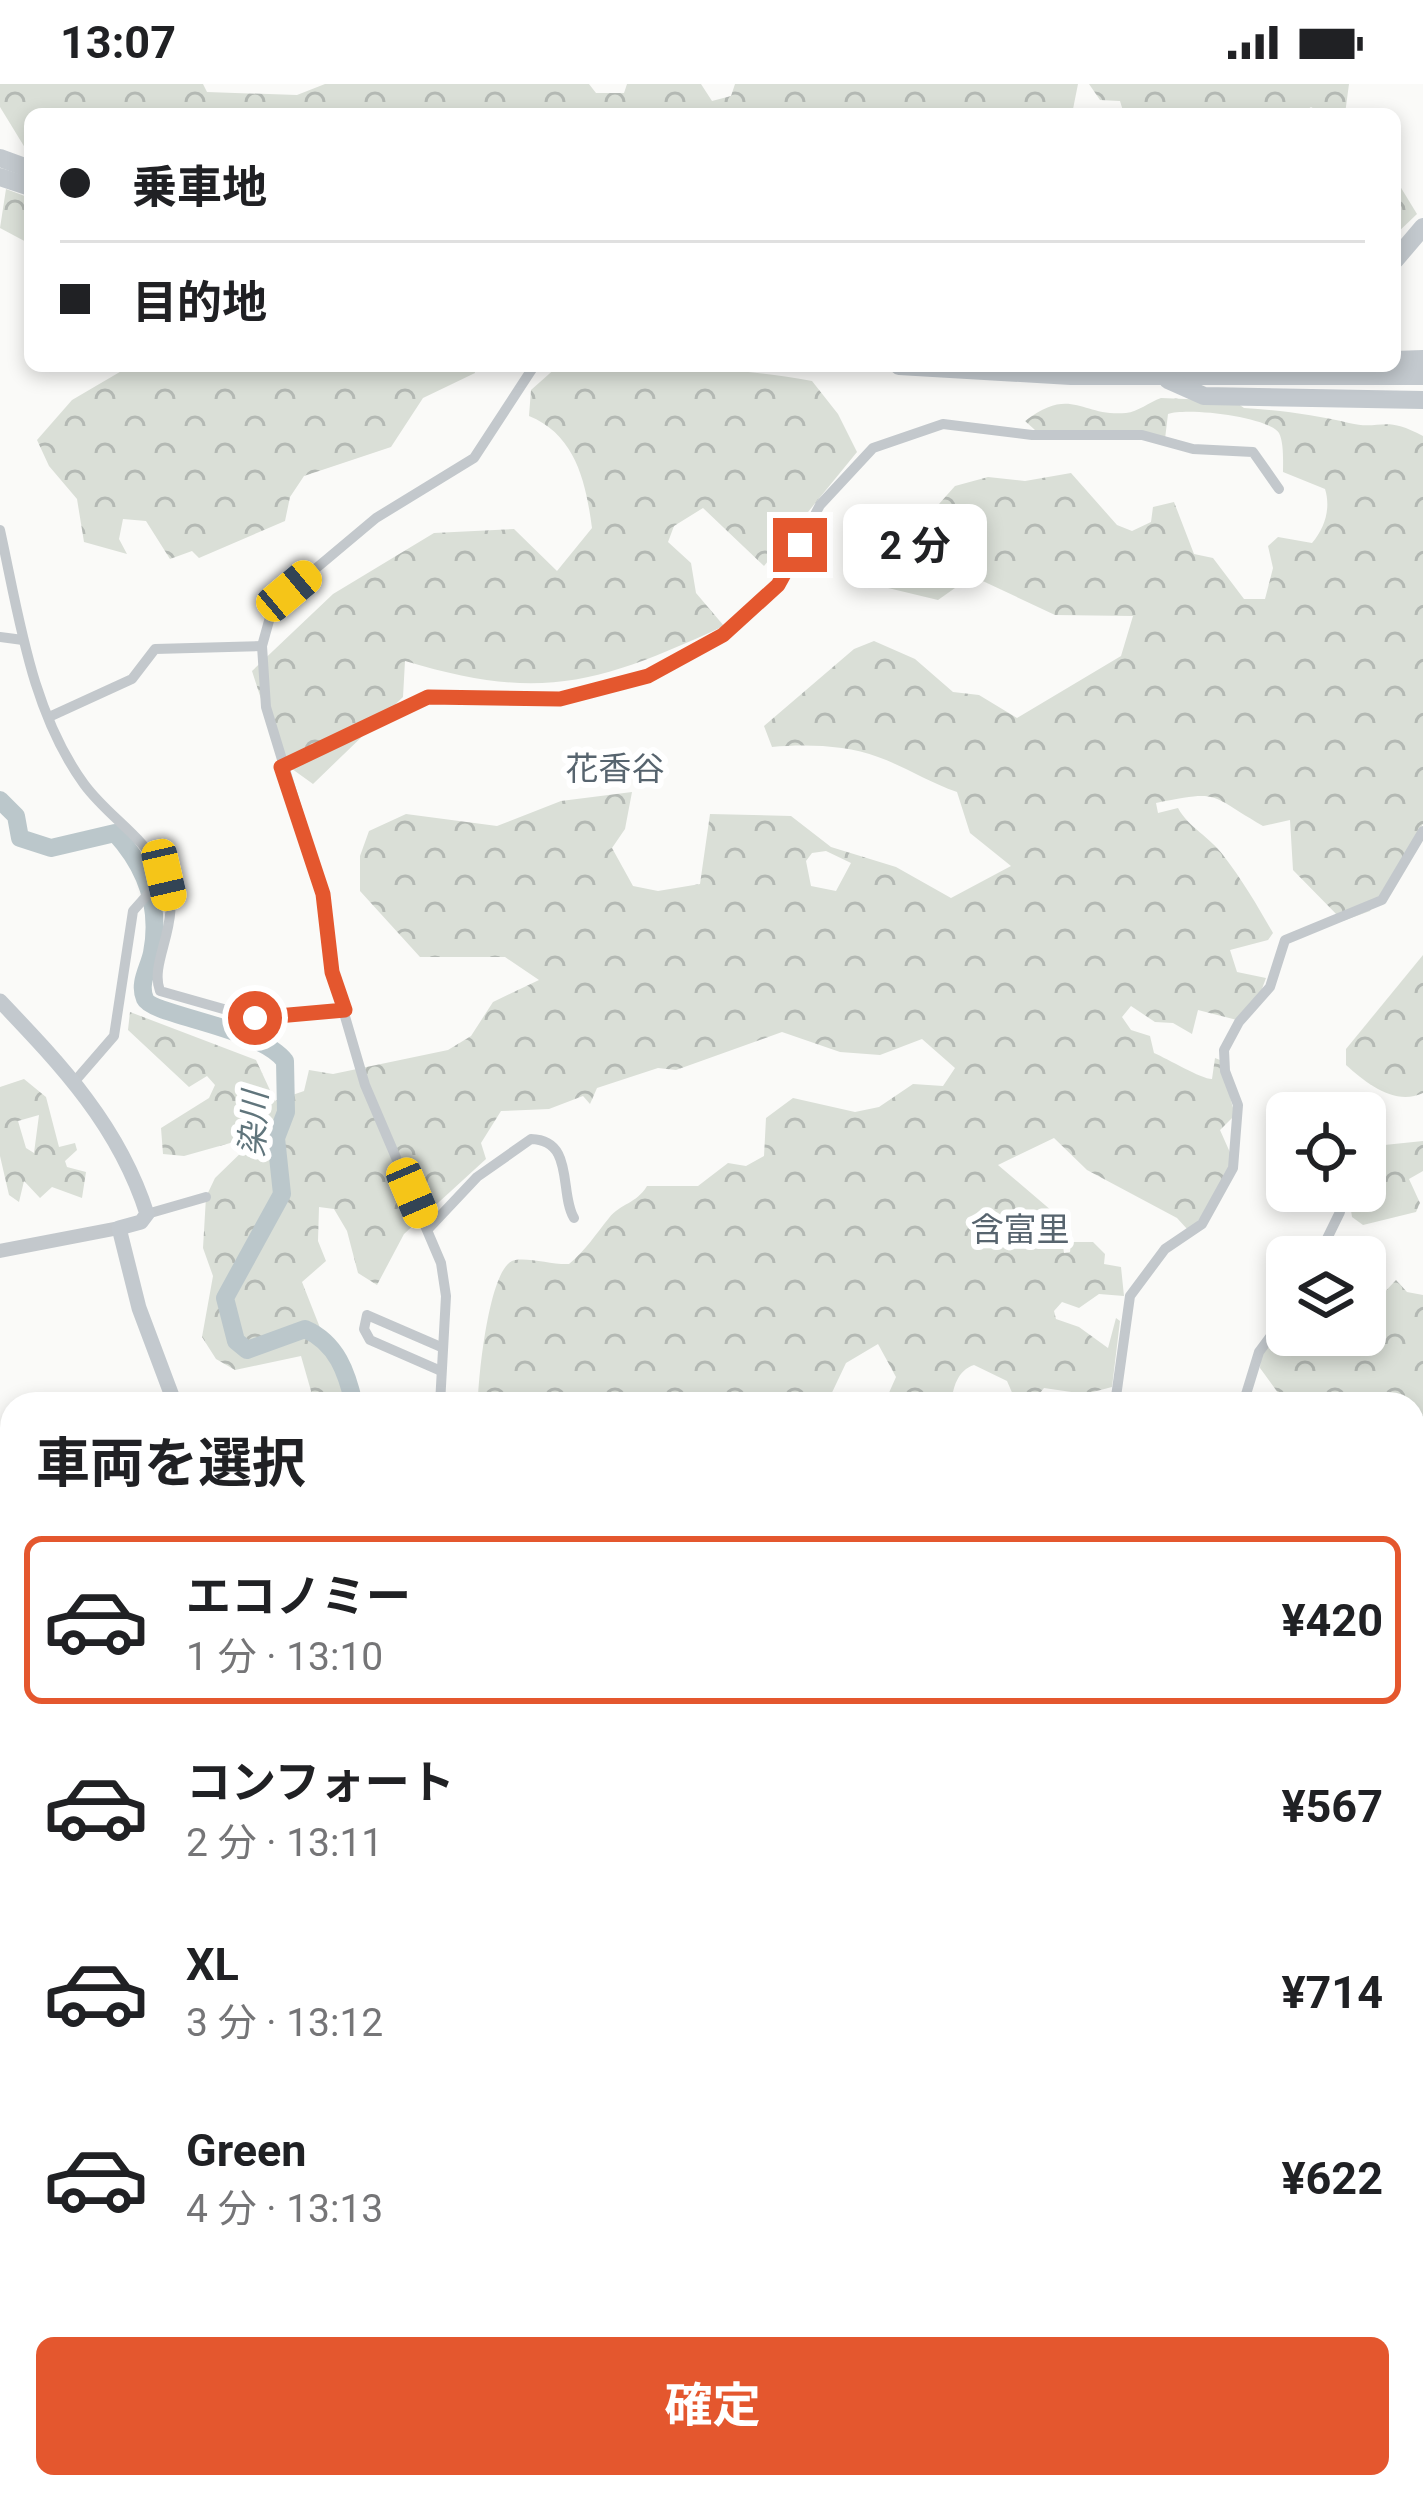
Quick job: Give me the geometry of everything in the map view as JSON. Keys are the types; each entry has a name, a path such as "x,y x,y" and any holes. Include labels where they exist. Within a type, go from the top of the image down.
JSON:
{"highway":[{"path":"1401,253 1423,227"},
{"path":"1042,372 1162,377 1423,376"},
{"path":"1162,377 1204,396 1423,400"}],"main road":[{"path":"0,1001 75,1081 112,1130 147,1214 141,1222 119,1228 140,1308 171,1392"}],"street":[{"path":"440,1392 446,1296 428,1229 365,1084 332,972 323,894 266,707 262,646 272,610 289,591 406,497 474,458 529,372"},
{"path":"281,767 428,697 560,699 648,676 723,635 778,585 820,505 873,448 943,424 1032,435 1142,435 1193,449 1253,452 1279,489"},
{"path":"0,530 23,640 49,717 84,785 101,806 133,830 162,878 171,923 157,976 160,991 255,1018 345,1010"},
{"path":"0,637 23,640"},
{"path":"49,717 132,680 154,649 262,646"},
{"path":"1117,1392 1130,1296 1165,1249 1202,1224 1233,1168 1238,1105 1225,1071 1228,1036 1270,987 1285,940 1382,900 1423,831"},
{"path":"75,1081 114,1036 136,904 162,878"},
{"path":"428,1229 477,1177 531,1139 551,1145 561,1158 566,1203 574,1218"},
{"path":"147,1214 206,1197"},
{"path":"1328,1236 1340,1212"},
{"path":"0,1251 119,1228"},
{"path":"440,1371 370,1340 364,1329 367,1315 441,1347"},
{"path":"1247,1392 1266,1342"}],"green space":[{"path":"0,84 203,84 207,92 297,95 325,84 589,84 596,93 624,93 627,84 701,84 712,101 731,96 735,84 1078,84 1073,108 24,108 24,146 0,107"},
{"path":"1089,84 1349,84 1346,108 1122,108 1120,101 1100,100"},
{"path":"1401,188 1417,214 1401,229"},
{"path":"6,189 24,196 24,241 0,228"},
{"path":"120,372 475,373 423,398 391,447 304,476 290,497 285,521 199,558 192,551 170,559 146,521 123,519 119,539 127,554 84,542 77,499 49,466 37,440 72,400"},
{"path":"551,372 744,372 812,381 838,414 857,452 764,566 703,508 674,526 668,542 691,563 696,593 724,626 640,662 568,681 494,681 405,661 403,697 313,784 281,761 252,671 333,594 434,533 514,529 557,571 592,528 576,462 558,435 529,416 531,390"},
{"path":"1161,398 1234,401 1244,408 1360,425 1390,424 1423,436 1423,824 1370,911 1343,921 1293,870 1290,820 1263,826 1222,801 1204,796 1156,803 1158,813 1178,808 1218,849 1273,933 1268,940 1230,950 1237,972 1266,978 1259,997 1237,1020 1198,1010 1192,1034 1173,1023 1155,1022 1131,1006 1122,1017 1131,1030 1150,1036 1154,1053 1200,1076 1212,1079 1215,1058 1220,1060 1235,1115 1220,1130 1232,1157 1224,1177 1209,1207 1188,1230 1177,1218 1087,1170 1054,1138 998,1165 1059,1217 1064,1253 1070,1252 1071,1242 1093,1242 1105,1254 1104,1264 1121,1267 1124,1296 1099,1294 1079,1308 1062,1302 1054,1311 1056,1319 1079,1327 1108,1348 1116,1318 1120,1321 1112,1387 1093,1392 1044,1388 1012,1392 1007,1381 974,1365 957,1380 953,1392 889,1392 896,1377 878,1344 846,1363 832,1392 479,1392 491,1304 504,1269 512,1261 569,1264 614,1213 647,1186 698,1186 728,1163 746,1166 764,1156 766,1118 793,1098 855,1112 879,1107 913,1084 943,1086 955,1068 922,1039 880,1055 840,1052 782,1032 676,1070 658,1068 597,1088 590,1104 583,1096 549,1109 501,1111 481,1143 486,1159 404,1234 377,1285 358,1273 347,1231 334,1209 319,1207 318,1241 326,1261 302,1282 345,1392 311,1392 301,1356 235,1370 216,1359 202,1337 213,1276 203,1248 206,1197 215,1178 251,1143 248,1138 184,1156 163,1154 161,1128 209,1098 215,1085 207,1076 189,1087 128,1030 130,1012 256,1060 275,1101 304,1091 309,1070 333,1074 448,1050 471,1036 493,1002 539,980 505,957 420,957 360,891 360,856 369,831 406,814 497,826 561,801 632,792 625,829 612,848 633,886 658,891 700,884 710,814 791,816 831,847 896,867 951,898 1011,866 970,833 957,792 866,753 826,746 772,747 764,726 854,649 874,641 915,659 953,692 979,695 1017,718 1121,656 1133,616 1055,615 972,576 938,600 888,588 931,513 955,486 988,477 1025,481 1071,473 1117,525 1132,531 1151,522 1153,507 1174,502 1194,554 1213,558 1244,599 1265,599 1273,568 1268,546 1278,537 1312,543 1327,510 1325,489 1283,472 1281,437 1260,422 1178,412 1168,414 1165,439 1035,430 1025,421 1054,405 1111,413 1135,411","holes":["826,851 851,863 836,891 811,886 806,861 812,853"]},
{"path":"1423,955 1423,1093 1402,1097 1372,1086 1346,1065 1346,1049"},
{"path":"24,1079 46,1097 59,1147 75,1143 77,1150 65,1161 67,1167 86,1172 82,1198 52,1187 40,1198 24,1181 19,1202 9,1195 0,1156 0,1087","holes":["39,1115 34,1153 26,1148 18,1121"]},
{"path":"1423,1141 1423,1171 1409,1179 1420,1203 1416,1212 1363,1225 1351,1212 1386,1212 1386,1145"},
{"path":"1396,1280 1407,1292 1423,1295 1423,1392 1277,1392 1260,1368 1266,1349 1266,1356 1386,1356 1386,1291"}],"waterway":[{"name":"染川","path":"0,800 16,816 20,838 51,848 115,833 143,874 152,904 154,936 143,981 145,999 166,1011 253,1039 285,1061 286,1112 276,1138 282,1194 225,1298 236,1341 247,1350 305,1329 333,1351 350,1392"}],"district":[{"name":"花香谷","path":"615,768"},
{"name":"含富里","path":"1020,1229"}],"route":[{"path":"255,1018 345,1010 332,972 323,894 281,767 428,697 560,699 648,676 723,635 778,585 800,545"}]}
